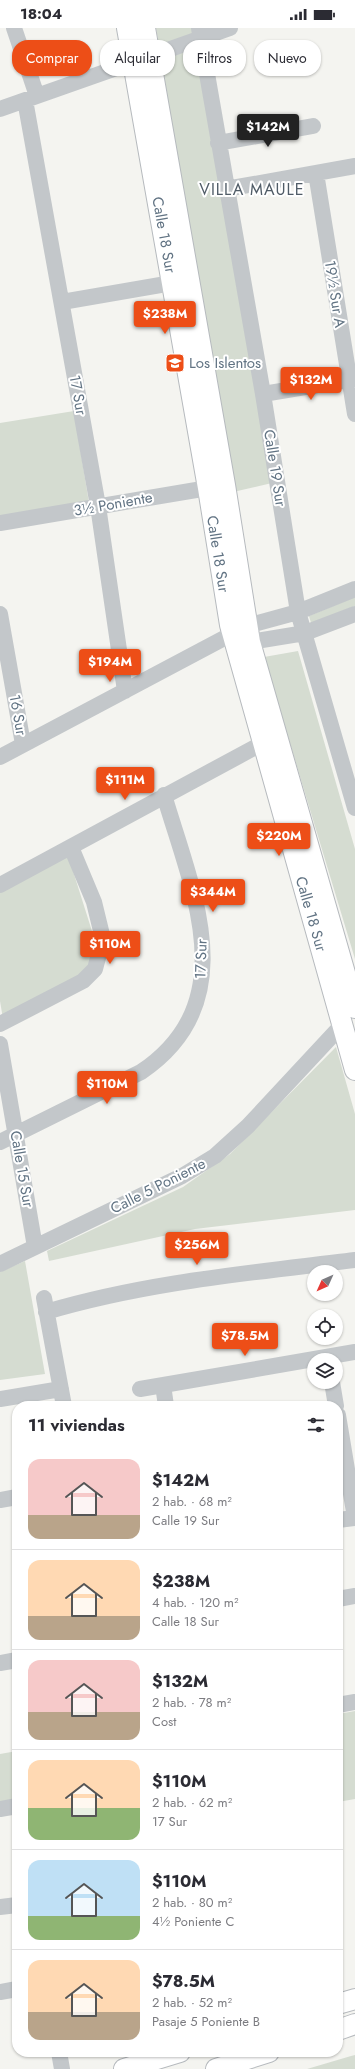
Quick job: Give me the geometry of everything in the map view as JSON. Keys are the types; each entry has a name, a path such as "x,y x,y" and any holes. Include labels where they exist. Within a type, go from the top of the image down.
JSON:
{"main road":[{"name":"Calle 18 Sur","path":"127,28 133,40"},
{"name":"Calle 18 Sur","path":"144,40 145,28"},
{"name":"Calle 18 Sur","path":"144,76 172,283 217,486"},
{"name":"Calle 18 Sur","path":"145,76 263,742 355,1070"},
{"name":"Calle 18 Sur","path":"243,634 355,1008"},
{"path":"343,2003 355,1999"},
{"path":"124,2069 161,2057"},
{"path":"216,2069 253,2057"}],"street":[{"name":"17 Sur","path":"14,28 31,98 62,302 98,506 125,691"},
{"path":"175,44 199,33 230,28"},
{"name":"Calle 19 Sur","path":"199,33 263,394 298,612 355,808"},
{"path":"0,109 100,74"},
{"path":"218,143 313,126"},
{"path":"226,189 355,166"},
{"name":"19½ Sur A","path":"316,173 352,380 355,414"},
{"path":"62,302 172,283"},
{"path":"263,394 352,380"},
{"name":"3½ Poniente","path":"0,523 217,486"},
{"path":"0,757 125,691 243,634 355,589"},
{"name":"16 Sur","path":"0,614 1,632 23,744"},
{"path":"243,634 305,634 355,614"},
{"path":"0,885 263,742"},
{"name":"17 Sur","path":"0,1142 141,1072 161,1056 183,1029 194,1006 200,988 203,971 203,943 198,912 164,795"},
{"path":"0,1024 83,981 95,969 103,939 94,902 71,847"},
{"name":"Calle 5 Poniente","path":"0,1264 182,1176 215,1156 248,1126 342,1025"},
{"name":"Calle 15 Sur","path":"0,1044 35,1247"},
{"path":"63,1401 45,1305 101,1297 154,1286 355,1260"},
{"path":"343,1355 355,1352"},
{"path":"140,1389 307,1362"},
{"path":"163,1385 165,1401"},
{"path":"0,1399 61,1389"},
{"path":"333,1389 335,1401"},
{"path":"343,1519 355,1518 345,1439"},
{"path":"0,1500 12,1498"},
{"path":"343,1598 355,1596"},
{"path":"0,1663 12,1661"},
{"path":"343,1703 355,1702"},
{"path":"0,1809 12,1807"},
{"path":"0,1907 12,1906"},
{"path":"0,1992 12,1990"},
{"path":"60,2057 62,2069"}],"shaded area":[{"path":"156,28 192,28 194,40 183,40 183,76 200,76 272,483 233,492 164,76 175,76 175,40 158,40"},
{"path":"74,411 89,503 0,519 0,423"},
{"path":"355,597 355,606 311,623 309,616"},
{"path":"298,651 355,849 355,959 264,657"},
{"path":"67,852 97,947 85,974 3,1019 0,1001 0,888"},
{"path":"336,1047 355,1114 355,1210 195,1229 49,1261 47,1251 183,1187 230,1154"},
{"path":"25,1261 45,1374 0,1380 0,1272"},
{"path":"355,1711 355,1799 343,1801 343,1713"},
{"path":"12,1752 12,1803 0,1804 0,1754"},
{"path":"355,2055 355,2069 307,2069 351,2056"}],"place":[{"name":"Los Islentos","path":"175,363"}],"district":[{"name":"VILLA MAULE","path":"252,189"}]}
